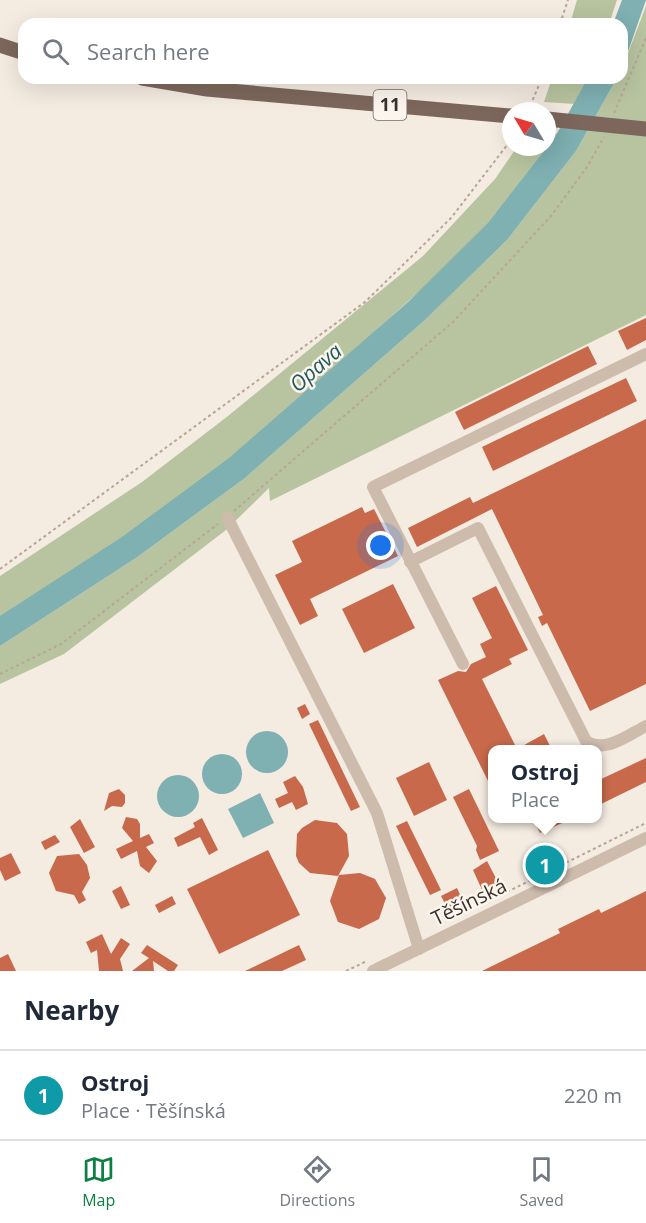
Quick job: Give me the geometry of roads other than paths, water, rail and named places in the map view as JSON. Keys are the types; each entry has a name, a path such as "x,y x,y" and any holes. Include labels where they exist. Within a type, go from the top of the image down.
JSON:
{"main road":[{"path":"0,45 18,51"},
{"name":"11","path":"177,84 207,89 502,115"},
{"path":"556,120 646,129"}],"street":[{"path":"463,664 373,487 646,354"},
{"path":"227,517 377,813 419,949"},
{"path":"410,562 478,528 586,741 592,745"},
{"path":"602,746 646,726"},
{"name":"Těšínská","path":"374,971 646,838"}],"water":[{"path":"622,0 646,0 628,52 628,18 615,18"},
{"path":"585,84 614,84 576,151 507,240 425,320 245,478 136,558 0,646 0,616 122,537 229,458 408,302 488,223 540,156 556,156 556,135"},
{"path":"267,731 282,737 288,752 282,767 267,773 252,767 246,752 252,737"},
{"path":"222,754 230,755 236,760 241,766 241,782 236,788 230,793 222,794 214,793 208,788 203,782 202,774 203,766 208,760 214,755"},
{"path":"178,775 193,781 199,796 193,811 178,817 163,811 157,796 163,781"},
{"path":"260,793 274,823 243,838 228,809"}],"place":[{"name":"Ostroj","path":"545,865"}],"water label":[{"name":"Opava","path":"316,368"}]}
